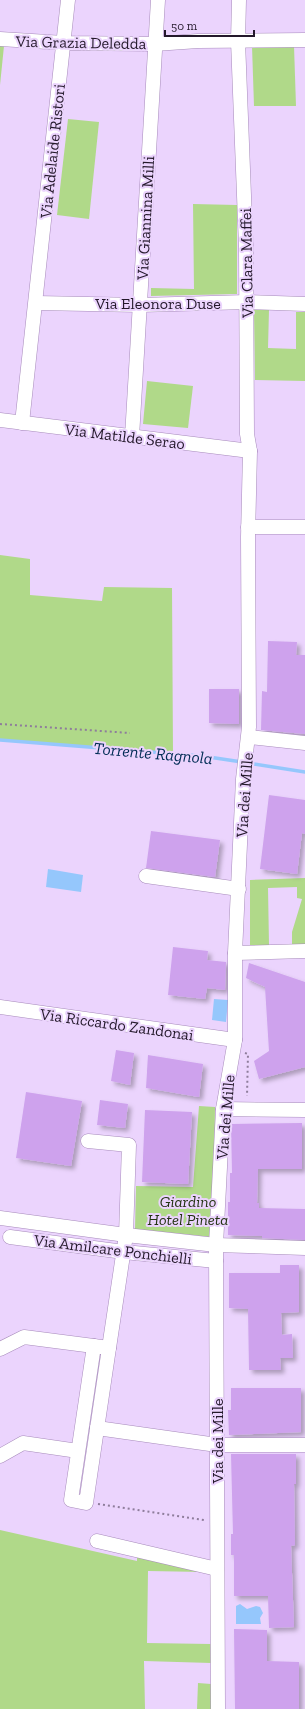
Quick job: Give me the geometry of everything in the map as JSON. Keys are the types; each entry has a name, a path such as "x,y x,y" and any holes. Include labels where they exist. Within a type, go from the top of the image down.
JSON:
{"street":[{"name":"Via Adelaide Ristori","path":"22,423 68,0"},
{"name":"Via Giannina Milli","path":"132,437 158,0"},
{"name":"Via Clara Maffei","path":"239,0 238,41 247,302 247,434 250,451 248,527"},
{"name":"Via Grazia Deledda","path":"0,40 64,43 155,44 198,41 305,40"},
{"name":"Via Eleonora Duse","path":"36,303 140,305 247,302 305,304"},
{"name":"Via Matilde Serao","path":"0,420 250,451"},
{"path":"248,527 305,527"},
{"name":"Via dei Mille","path":"218,1709 216,1245 223,1109 235,1040 235,953 243,779 248,742 248,527"},
{"path":"248,742 305,742"},
{"path":"146,876 239,889"},
{"path":"235,953 305,951"},
{"name":"Via Riccardo Zandonai","path":"0,1007 235,1040"},
{"path":"223,1109 305,1110"},
{"path":"88,1141 129,1145 126,1235 124,1252 86,1503 71,1500 94,1346"},
{"path":"5,1239 6,1219"},
{"name":"Via Amilcare Ponchielli","path":"6,1219 216,1245 305,1248"},
{"name":"Via Amilcare Ponchielli","path":"5,1239 216,1260"},
{"path":"0,1349 24,1337 109,1348"},
{"path":"97,1428 217,1445 305,1444"},
{"path":"0,1456 23,1443 78,1451"},
{"path":"96,1541 217,1569"}],"path":[{"path":"0,724 130,733"},
{"path":"248,1054 249,1071 247,1095 249,1099"},
{"path":"86,1503 217,1522"}],"green space":[{"path":"0,46 4,46 0,85"},
{"path":"252,46 294,46 296,106 254,106"},
{"path":"68,119 99,122 89,219 57,215"},
{"path":"193,204 237,205 237,294 151,296 151,288 194,289"},
{"path":"254,310 269,310 268,348 296,349 296,312 305,312 305,381 255,380"},
{"path":"147,381 193,386 188,428 143,424"},
{"path":"0,555 30,559 30,595 102,601 104,587 172,588 173,754 0,740"},
{"path":"305,878 305,944 292,945 292,932 302,899 297,898 297,887 268,888 269,945 250,945 250,880"},
{"name":"Giardino Hotel Pineta","path":"199,1106 215,1107 214,1191 211,1237 135,1229 136,1186 193,1187"},
{"path":"0,1530 137,1561 137,1555 204,1572 148,1571 147,1643 211,1644 211,1663 144,1661 145,1709 0,1709"},
{"path":"198,1683 211,1684 212,1709 197,1709"}],"water":[{"path":"48,869 83,875 81,892 46,887"},
{"path":"214,999 228,1000 226,1022 212,1020"},
{"path":"240,1604 247,1609 256,1606 260,1607 263,1613 260,1618 261,1624 236,1624 236,1606"}],"building":[{"path":"268,641 297,642 296,655 305,655 305,734 261,730 262,691 267,692"},
{"path":"209,689 239,689 239,724 209,723"},
{"path":"269,795 305,800 305,834 302,833 297,874 260,869"},
{"path":"151,831 220,840 215,877 146,868"},
{"path":"173,947 208,951 207,960 226,962 225,990 207,988 205,999 168,995"},
{"path":"249,963 305,982 305,1067 259,1079 254,1061 269,1051 265,987 246,978"},
{"path":"116,1050 134,1053 130,1085 111,1081"},
{"path":"148,1055 203,1064 199,1097 146,1088"},
{"path":"26,1092 82,1101 71,1166 16,1158"},
{"path":"100,1100 128,1104 125,1128 97,1125"},
{"path":"145,1110 192,1112 188,1184 142,1182"},
{"path":"302,1123 302,1169 258,1169 257,1203 259,1203 259,1208 305,1209 305,1240 262,1238 262,1236 228,1235 228,1202 230,1202 230,1173 232,1173 231,1124"},
{"path":"280,1265 299,1265 299,1312 281,1313 282,1335 292,1334 293,1358 280,1358 281,1370 249,1370 248,1309 229,1308 229,1273 280,1273"},
{"path":"231,1388 301,1388 301,1432 229,1435 228,1410 231,1410"},
{"path":"231,1454 296,1454 296,1484 294,1484 295,1545 291,1546 294,1627 269,1628 268,1596 234,1596 234,1555 231,1555 231,1534 233,1534"},
{"path":"234,1629 267,1630 267,1661 299,1662 299,1709 235,1709"}],"waterway":[{"name":"Torrente Ragnola","path":"0,740 202,756 242,762"},
{"name":"Torrente Ragnola","path":"248,763 305,772"}]}
